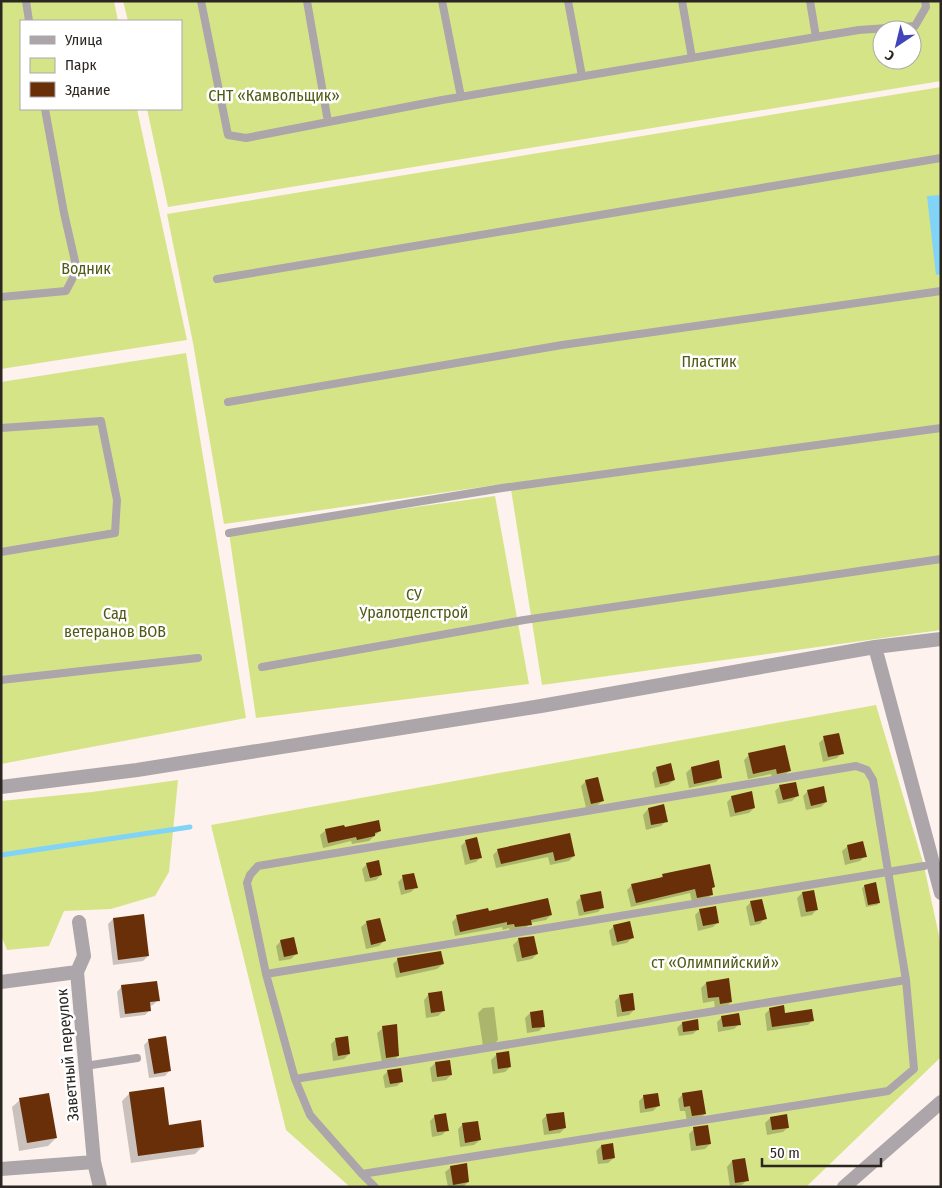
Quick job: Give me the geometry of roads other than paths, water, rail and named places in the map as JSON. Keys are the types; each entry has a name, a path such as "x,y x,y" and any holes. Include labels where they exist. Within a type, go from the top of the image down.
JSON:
{"street":[{"path":"1,787 147,769 550,704 874,647 941,639"},
{"path":"874,647 929,868 941,893"},
{"name":"Заветный переулок","path":"79,922 84,956 77,972 94,1162 100,1187"},
{"path":"1,982 77,972"},
{"path":"844,1187 941,1102"},
{"path":"1,1169 94,1162"}],"lane":[{"path":"26,1 30,20"},
{"path":"201,1 228,135 246,138 461,96 859,30 915,26 926,7 925,1"},
{"path":"308,1 328,122"},
{"path":"442,1 461,96"},
{"path":"568,1 582,76"},
{"path":"682,1 692,58"},
{"path":"810,1 816,37"},
{"path":"1,297 66,291 78,270 64,213 45,110"},
{"path":"217,279 941,158"},
{"path":"228,402 562,345 941,291"},
{"path":"1,428 101,421 117,500 115,533 1,552"},
{"path":"229,533 502,488 941,428"},
{"path":"262,667 524,620 941,559"},
{"path":"1,680 198,658"},
{"path":"362,1174 888,1091 914,1069 906,980 873,780 867,770 856,766 258,866 250,875 247,884 266,974 295,1079 310,1115 362,1174 375,1187"},
{"path":"266,974 887,872 929,868"},
{"path":"295,1079 906,980"},
{"path":"86,1066 137,1058"}],"water":[{"path":"941,195 941,274 936,275 927,196"}],"waterway":[{"path":"1,855 190,827"}],"park label":[{"name":"СНТ «Камвольщик»","path":"274,95"},
{"name":"Водник","path":"86,268"},
{"name":"Пластик","path":"709,361"},
{"name":"СУ Уралотделстрой","path":"414,603"},
{"name":"Сад ветеранов ВОВ","path":"115,622"},
{"name":"ст «Олимпийский»","path":"715,962"}]}
